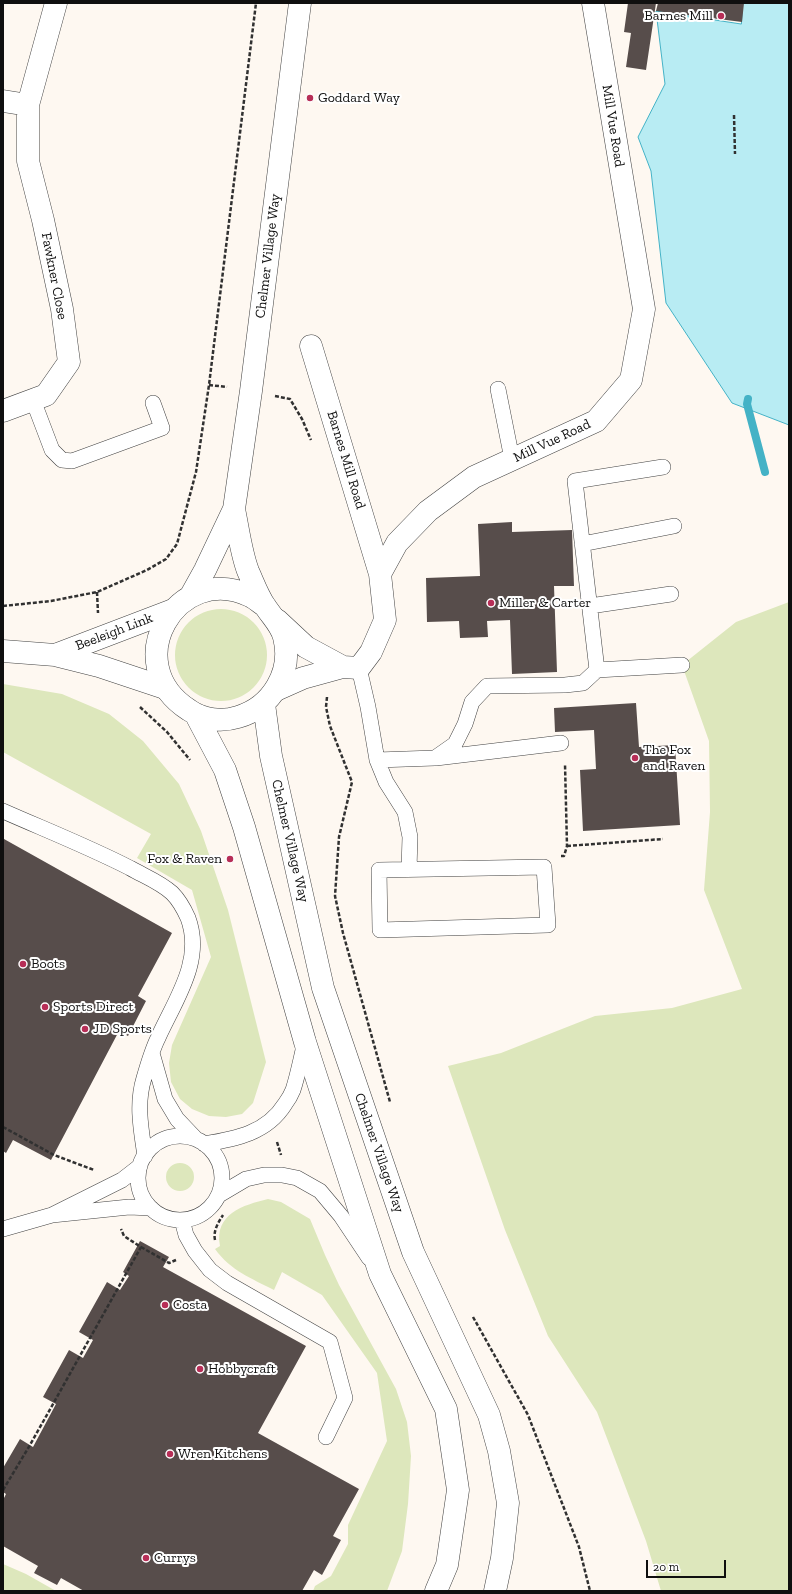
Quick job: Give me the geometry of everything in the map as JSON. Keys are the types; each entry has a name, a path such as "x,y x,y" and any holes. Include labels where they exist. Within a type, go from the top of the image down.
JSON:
{"street":[{"name":"Fawkner Close","path":"3,411 46,395 69,362 62,309 43,220 28,161 28,105 56,3"},
{"name":"Chelmer Village Way","path":"234,509 248,570 284,637 287,655 284,673 270,697 249,714 232,719 213,720 196,715 178,704 165,688 157,668 156,648 162,627 182,604 205,570 234,509 251,391 300,3"},
{"name":"Mill Vue Road","path":"380,574 397,543 428,511 474,477 596,420 631,380 644,309 593,3"},
{"path":"3,101 28,105"},
{"name":"Barnes Mill Road","path":"311,346 380,574"},
{"path":"270,697 303,678 351,668 371,652 385,620 380,574"},
{"path":"182,604 209,590 230,590 250,596 271,613 306,647 351,668"},
{"name":"Beeleigh Link","path":"55,654 182,604"},
{"name":"Beeleigh Link","path":"3,652 55,654 99,666 165,688"},
{"name":"Chelmer Village Way","path":"270,697 271,756 323,988 412,1252 489,1415 499,1451 508,1503 502,1558 495,1591"},
{"path":"196,715 225,770 242,820 305,1042 380,1274 446,1409 458,1490 447,1565 436,1591"}],"lane":[{"path":"498,389 512,460"},
{"path":"33,400 52,450 62,460 72,461 162,428 153,403"},
{"path":"597,670 575,481 663,467"},
{"path":"582,544 674,526"},
{"path":"590,606 671,594"},
{"path":"435,758 455,744 466,724 472,702 487,686 565,685 583,682 597,670 682,664"},
{"path":"351,668 368,707 377,760 386,782 405,812 410,837 409,869"},
{"path":"377,760 435,758 561,743"},
{"path":"3,811 102,854 157,882 173,894 184,909 192,933 194,945 192,960 184,986 157,1039 152,1053 143,1079 139,1102 142,1161 138,1177 144,1199 151,1208 160,1215 171,1219 182,1220 193,1218 204,1213 219,1195 222,1184 222,1173 219,1161 213,1152 177,1119 165,1099 152,1053"},
{"path":"544,867 548,925 380,930 379,870 544,867"},
{"path":"3,1229 52,1215 122,1180 142,1161 152,1147 161,1140 184,1136 200,1141 233,1139 267,1125 280,1112 292,1092 305,1042"},
{"path":"219,1195 246,1179 264,1175 282,1175 297,1178 320,1191 341,1216 380,1274"},
{"path":"52,1215 129,1207 151,1208"},
{"path":"182,1220 186,1235 195,1252 210,1270 227,1283 330,1342 345,1398 326,1437"}],"path":[{"path":"3,606 97,592 147,570 166,559 177,544 196,472 209,384 256,3"},
{"path":"734,115 734,154"},
{"path":"271,395 290,399 302,419 312,441"},
{"path":"97,592 98,638"},
{"path":"351,668 328,690 326,707 330,726 352,782 339,837 335,896 342,933 392,1109"},
{"path":"136,704 167,732 192,763"},
{"path":"544,867 555,858 564,856 567,846 565,762 561,743"},
{"path":"567,846 663,840"},
{"path":"3,1127 54,1155 101,1173 107,1188"},
{"path":"3,1490 141,1247 124,1236 114,1209"},
{"path":"470,1311 528,1415 579,1546 590,1591"}],"green space":[{"path":"789,602 789,1591 661,1591 646,1541 597,1412 548,1336 505,1230 448,1066 501,1053 595,1016 672,1008 742,989 704,890 710,812 709,741 682,665 736,622"},
{"path":"221,609 239,612 254,622 264,637 267,655 264,673 254,688 239,698 221,701 203,698 188,688 178,673 175,655 178,637 188,622 203,612"},
{"path":"3,684 62,694 109,714 143,741 179,784 201,831 228,910 266,1062 253,1103 242,1114 226,1117 209,1116 192,1109 180,1099 171,1082 169,1063 172,1045 211,957 192,890 137,858 151,834 3,752"},
{"path":"180,1163 190,1167 194,1177 190,1187 180,1191 170,1187 166,1177 170,1167"},
{"path":"268,1199 281,1202 310,1219 339,1285 396,1389 407,1422 411,1456 408,1504 402,1551 387,1591 313,1591 315,1586 331,1576 348,1544 348,1525 387,1441 377,1373 322,1295 282,1272 274,1290 249,1278 228,1263 215,1249 220,1246 219,1235 221,1226 232,1213 249,1204"},
{"path":"3,1564 26,1574 56,1591 3,1591"}],"water":[{"path":"743,3 789,3 789,425 732,403 666,303 651,171 638,137 665,84 656,11 741,24"}],"building":[{"path":"628,3 656,3 646,70 626,67 631,33 624,32"},
{"name":"Barnes Mill","path":"658,3 744,3 742,22 656,11"},
{"name":"Miller & Carter","path":"512,522 512,532 572,530 574,586 554,586 557,672 512,674 510,620 487,621 488,637 460,638 459,621 427,622 426,578 480,576 478,524"},
{"name":"The Fox and Raven","path":"636,703 639,747 675,745 680,825 583,831 580,770 596,769 594,730 555,732 554,708"},
{"path":"4,839 172,933 138,996 146,1001 128,1036 119,1031 51,1160 13,1140 6,1153 3,1151"},
{"path":"140,1241 169,1257 163,1267 306,1346 258,1433 359,1489 333,1536 341,1540 322,1575 314,1570 302,1591 84,1591 61,1578 57,1585 34,1573 38,1566 3,1546 3,1500 6,1494 3,1492 3,1468 20,1439 33,1447 56,1404 43,1397 69,1350 83,1358 93,1340 79,1332 107,1282 120,1290 129,1276 123,1272"}],"waterway":[{"path":"748,399 747,404 765,472"}],"place":[{"name":"Barnes Mill","path":"721,16"},
{"name":"Goddard Way","path":"310,98"},
{"name":"Miller & Carter","path":"491,603"},
{"name":"The Fox and Raven","path":"635,758"},
{"name":"Fox & Raven","path":"230,859"},
{"name":"Boots","path":"23,964"},
{"name":"Sports Direct","path":"45,1007"},
{"name":"JD Sports","path":"85,1029"},
{"name":"Costa","path":"165,1305"},
{"name":"Hobbycraft","path":"200,1369"},
{"name":"Wren Kitchens","path":"170,1454"},
{"name":"Currys","path":"146,1558"}]}
